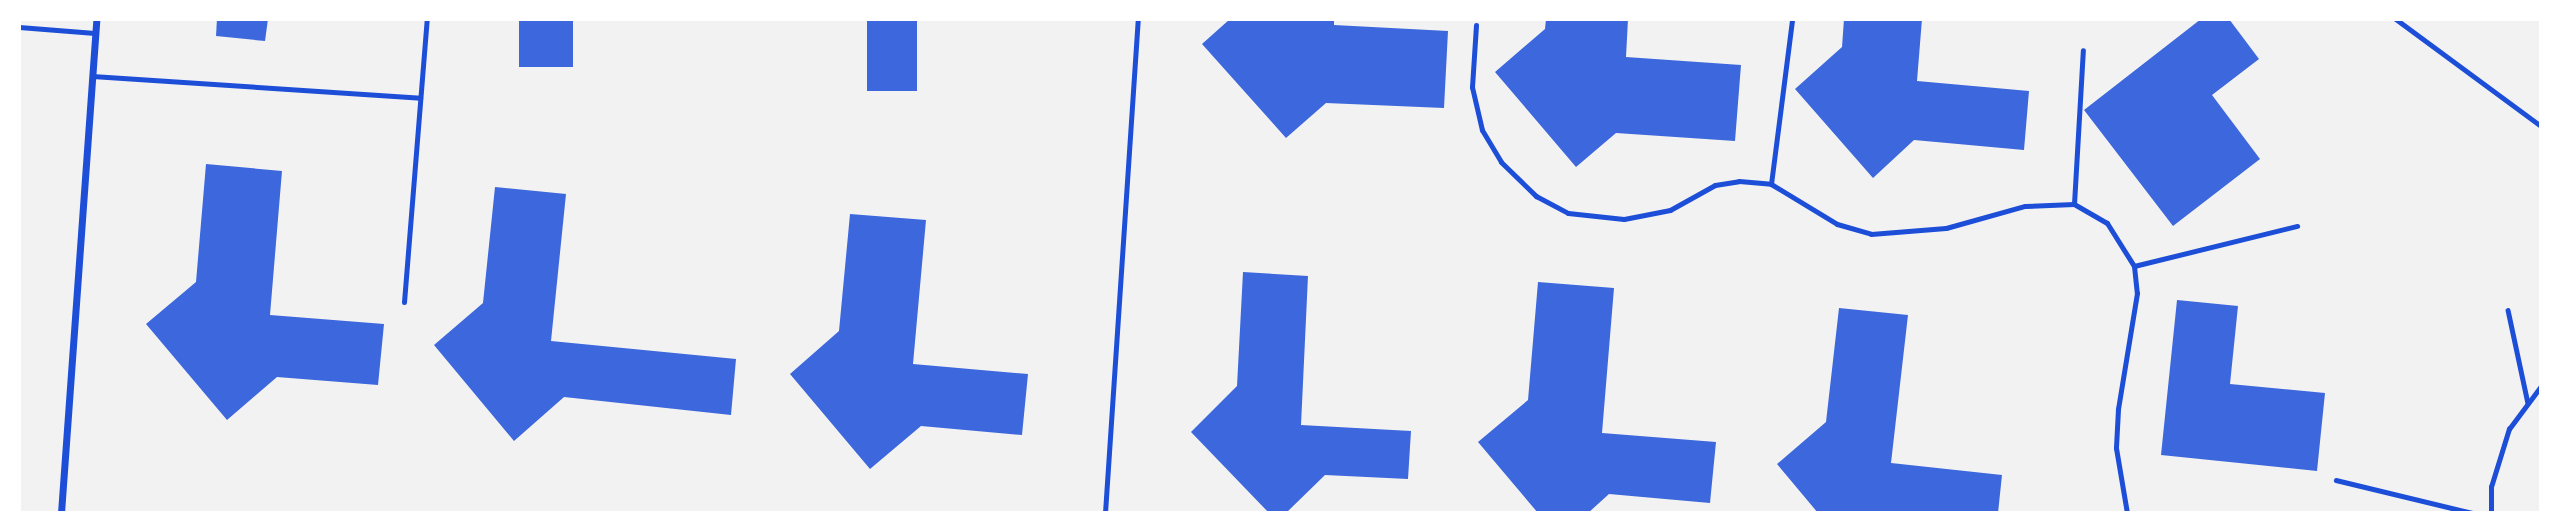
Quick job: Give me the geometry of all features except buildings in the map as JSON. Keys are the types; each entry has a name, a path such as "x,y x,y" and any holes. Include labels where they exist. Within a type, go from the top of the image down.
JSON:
{"street":[{"path":"61,513 96,19"}],"lane":[{"path":"404,302 427,19"},
{"path":"1770,184 1792,19"},
{"path":"1476,25 1472,87 1482,130 1501,162 1536,196 1568,213 1624,219 1670,210 1715,184 1739,181 1770,184 1837,223 1871,234 1946,228 2025,206 2074,204 2107,223 2134,265 2137,293 2118,410 2116,448 2127,513"},
{"path":"19,27 95,33"},
{"path":"2074,204 2083,50"},
{"path":"92,76 420,98"},
{"path":"2134,265 2297,226"}],"path":[{"path":"1105,513 1138,19"},
{"path":"2396,19 2541,127"},
{"path":"2508,310 2528,404"},
{"path":"2491,513 2491,487 2509,429 2541,386"},
{"path":"2336,480 2472,513"}]}
